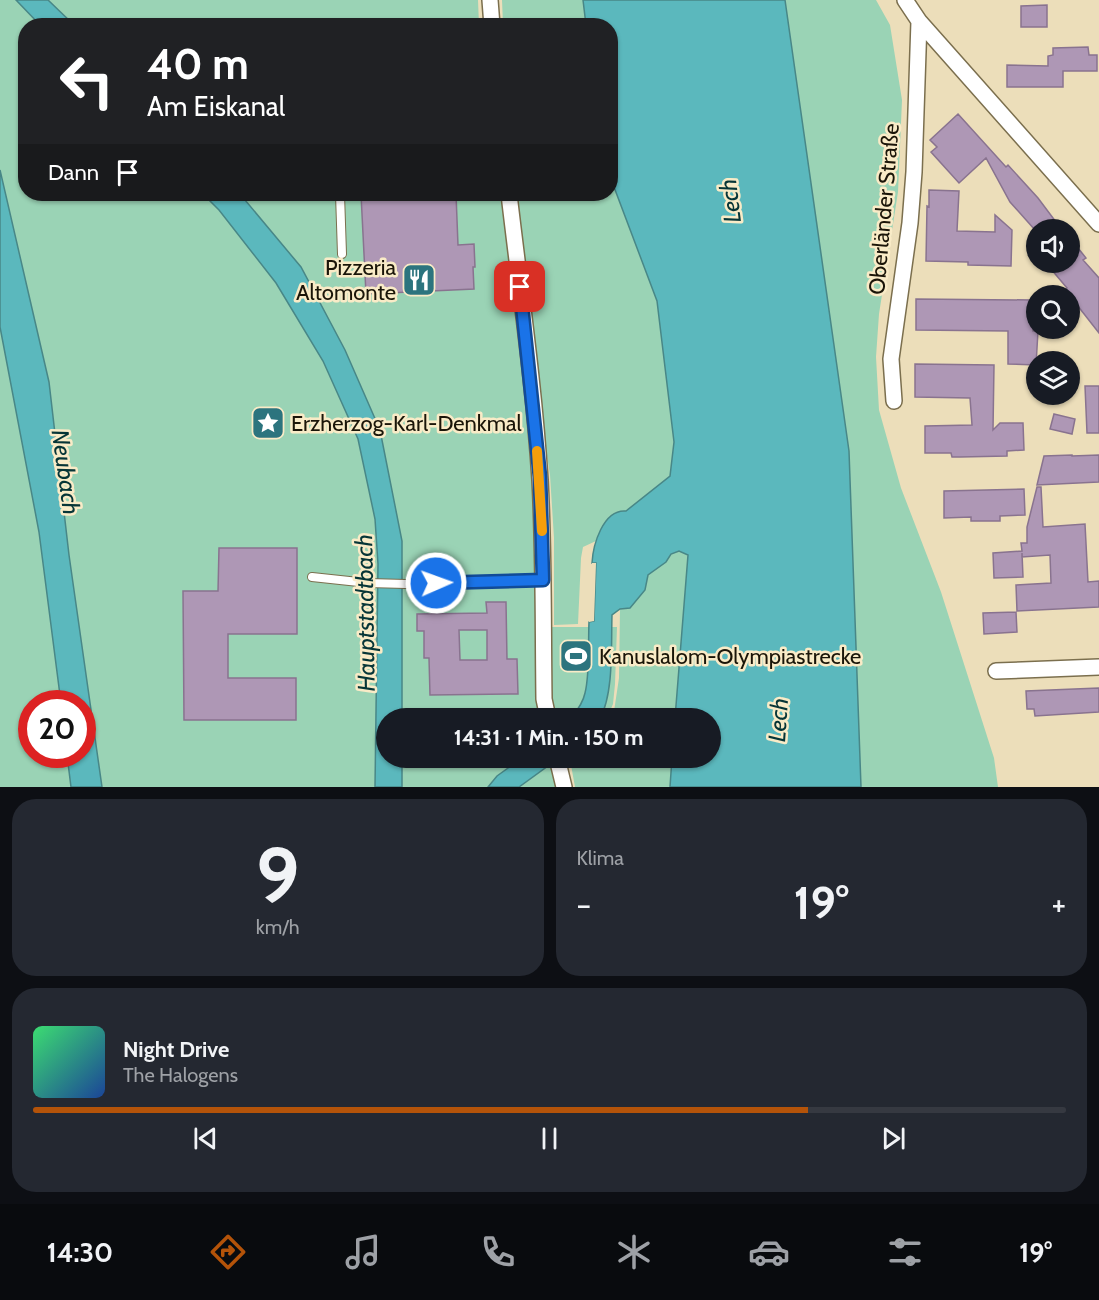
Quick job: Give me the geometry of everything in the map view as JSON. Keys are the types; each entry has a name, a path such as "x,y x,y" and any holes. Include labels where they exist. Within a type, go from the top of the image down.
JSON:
{"street":[{"path":"490,0 491,18"},
{"path":"905,0 920,21 1099,224"},
{"name":"Oberländer Straße","path":"894,401 891,359 910,223 920,21"},
{"path":"510,201 536,429 542,518 546,708"},
{"path":"996,672 1099,667"},
{"path":"560,768 564,787"}],"lane":[{"path":"340,201 342,254"},
{"path":"312,577 406,584 543,580"}],"green space":[{"path":"0,0 16,0 33,18 18,18 18,201 210,201 276,283 324,361 358,439 375,519 378,564 375,787 102,787 96,745 96,690 88,690 69,555 49,382 0,170","holes":["183,591 228,634 228,678 296,720 184,720"]},
{"path":"48,0 478,0 479,18 67,18"},
{"path":"502,0 583,0 585,18 503,18"},
{"path":"785,0 876,0 890,25 902,100 898,192 879,314 876,357 879,410 901,488 941,592 994,758 998,787 861,787 849,451"},
{"path":"618,198 657,301 674,442 670,476 626,511 621,511 611,517 601,529 596,541 583,547 578,624 554,625 554,538 550,475 539,404 516,201 618,201"},
{"path":"246,201 501,201 519,304 539,487 541,627 617,627 615,684 611,708 402,708 402,541 345,350 301,268"},
{"path":"0,327 39,532 59,690 18,690 18,768 69,768 71,787 0,787"},
{"path":"679,551 688,555 676,708 614,708 619,678 620,609 630,608 645,590 648,575 666,562 671,554"},
{"path":"402,768 566,768 570,787 402,787"},
{"path":"572,768 671,768 670,787 575,787"}],"water":[{"path":"16,0 48,0 67,18 33,18"},
{"name":"Lech","path":"583,0 785,0 849,451 861,787 670,787 671,768 721,768 721,708 676,708 688,555 679,551 671,554 666,562 648,575 645,590 630,608 620,609 612,615 610,682 604,708 579,708 587,685 589,622 594,621 596,563 592,563 597,538 605,522 611,516 626,511 670,476 674,442 657,301 618,198 618,18 585,18"},
{"path":"0,170 49,382 69,555 88,690 59,690 39,532 0,327"},
{"path":"210,201 246,201 301,267 345,350 380,430 402,541 402,708 376,708 378,564 375,519 358,439 323,361 276,283"},
{"path":"376,713 376,768 402,768 402,787 375,787"},
{"path":"96,745 102,787 71,787 69,768 96,768"},
{"path":"508,768 545,768 519,787 488,787 497,776"}],"pier":[{"path":"592,563 596,563 594,621 589,622 592,608"}],"building":[{"path":"1047,5 1047,27 1021,27 1021,6"},
{"path":"1088,47 1089,55 1097,55 1097,71 1063,71 1063,87 1007,87 1007,65 1048,66 1048,56 1053,55 1053,48"},
{"path":"958,114 1006,167 1008,165 1054,219 1026,220 1010,202 986,158 959,183 931,152 937,147 930,140"},
{"path":"929,190 959,191 957,231 995,232 995,215 1012,230 1011,266 926,261"},
{"path":"361,201 456,201 458,245 474,244 474,289 366,294"},
{"path":"1080,250 1086,258 1083,260 1099,278 1099,333 1080,309 1080,285 1064,285 1054,273 1080,273"},
{"path":"916,299 1026,300 1026,339 1038,339 1037,351 1026,351 1026,365 1008,364 1008,331 916,330"},
{"path":"915,364 994,365 993,430 1000,423 1023,423 1024,450 1007,451 1007,456 952,457 951,453 925,453 925,426 972,425 970,398 915,397"},
{"path":"1085,386 1099,386 1099,433 1087,433"},
{"path":"1054,414 1075,419 1072,434 1050,429"},
{"path":"1099,455 1099,482 1037,485 1044,456"},
{"path":"1037,487 1041,487 1043,527 1085,524 1088,582 1099,581 1099,607 1017,611 1016,585 1051,583 1050,555 1022,557 1023,577 994,578 993,553 1022,551 1021,543 1027,543 1027,527"},
{"path":"1024,489 1025,515 1000,516 1000,521 971,521 971,517 944,518 944,491"},
{"path":"219,548 297,548 297,634 228,634 228,678 296,678 296,720 184,720 183,591 218,591"},
{"path":"486,602 506,602 507,659 517,659 518,694 430,695 429,658 424,658 424,631 417,631 417,614 487,613","holes":["459,630 487,630 487,660 460,660"]},
{"path":"1016,612 1017,632 984,634 983,613"},
{"path":"1099,688 1099,712 1035,716 1034,709 1027,709 1026,691"}],"slow traffic":[{"path":"537,451 542,531"}],"place":[{"name":"Pizzeria Altomonte","path":"419,280"},
{"name":"Erzherzog-Karl-Denkmal","path":"268,423"},
{"name":"Kanuslalom-Olympiastrecke","path":"576,656"}],"route":[{"path":"436,583 543,580 540,477 520,287"}],"water label":[{"name":"Neubach","path":"66,472"},
{"name":"Hauptstadtbach","path":"365,613"}]}
